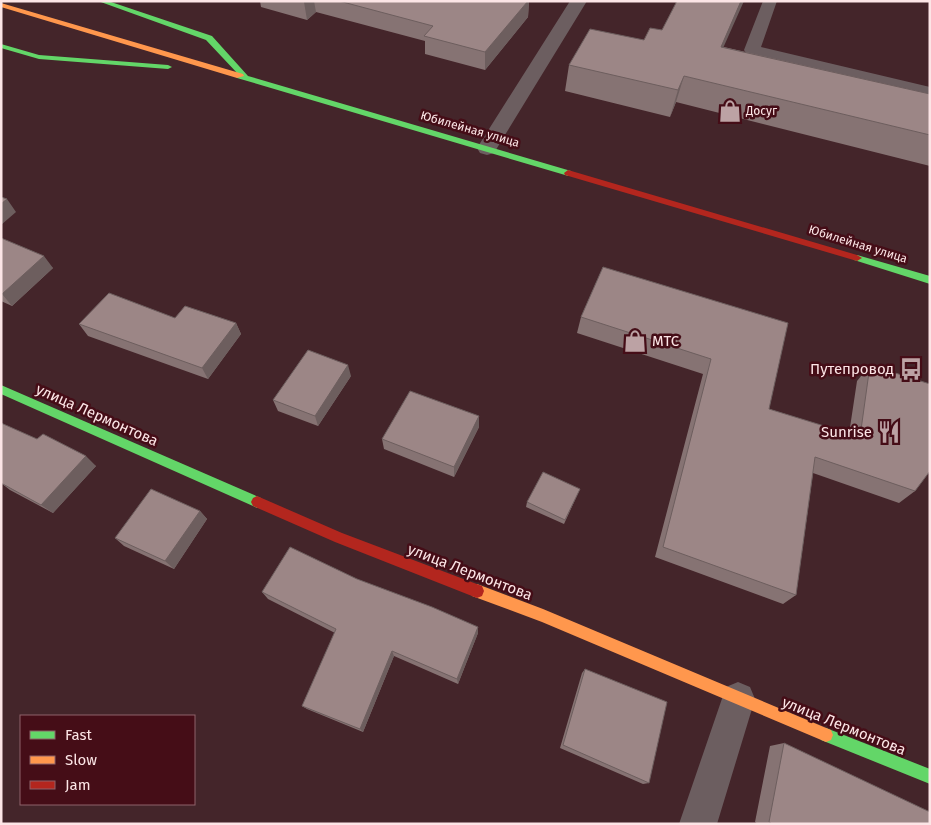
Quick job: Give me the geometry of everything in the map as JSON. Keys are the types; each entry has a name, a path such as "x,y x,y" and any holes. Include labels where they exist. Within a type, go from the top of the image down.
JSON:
{"main road":[{"path":"101,1 210,38 246,78"},
{"name":"Юбилейная улица","path":"1,5 930,280"},
{"path":"1,46 39,57 165,67 246,78"},
{"name":"улица Лермонтова","path":"1,389 339,538 543,616 738,699 930,777"}],"street":[{"path":"487,148 579,1"},
{"path":"698,824 738,699"}],"lane":[{"path":"770,1 752,50 930,92"}],"building":[{"path":"339,1 528,1 485,52 424,36 433,26"},
{"path":"677,1 741,1 721,47 930,94 930,135 684,76 678,90 569,65 590,29 644,40 650,28 662,30"},
{"path":"1,197 7,199 1,204"},
{"path":"1,238 44,256 2,294 1,294"},
{"path":"603,267 788,323 769,409 860,437 870,365 930,384 930,471 915,491 815,457 796,595 663,547 711,359 581,317"},
{"path":"109,293 175,318 185,306 236,323 202,368 79,324"},
{"path":"308,350 348,365 315,416 273,400"},
{"path":"410,391 479,416 454,467 382,439"},
{"path":"1,423 37,439 43,434 86,456 41,505 1,483"},
{"path":"543,472 580,489 565,520 527,502"},
{"path":"151,489 200,511 165,561 115,538"},
{"path":"290,547 357,579 432,607 478,627 457,679 392,651 360,729 302,706 336,629 262,592"},
{"path":"585,669 667,702 649,783 563,745"},
{"path":"784,743 930,812 930,824 772,824 769,822"}],"traffic: fast":[{"path":"101,1 209,38 246,78"},
{"path":"1,46 39,57 168,67"},
{"path":"240,76 568,173"},
{"path":"857,258 930,280"},
{"path":"1,389 257,502"},
{"path":"826,735 930,777"}],"traffic: slow":[{"path":"1,5 240,76"},
{"path":"477,591 543,616 826,735"}],"traffic: jam":[{"path":"568,173 857,258"},
{"path":"257,502 339,538 477,591"}],"place":[{"name":"Досуг","path":"730,111"},
{"name":"МТС","path":"635,341"},
{"name":"Путепровод","path":"911,369"},
{"name":"Sunrise","path":"889,432"}]}
